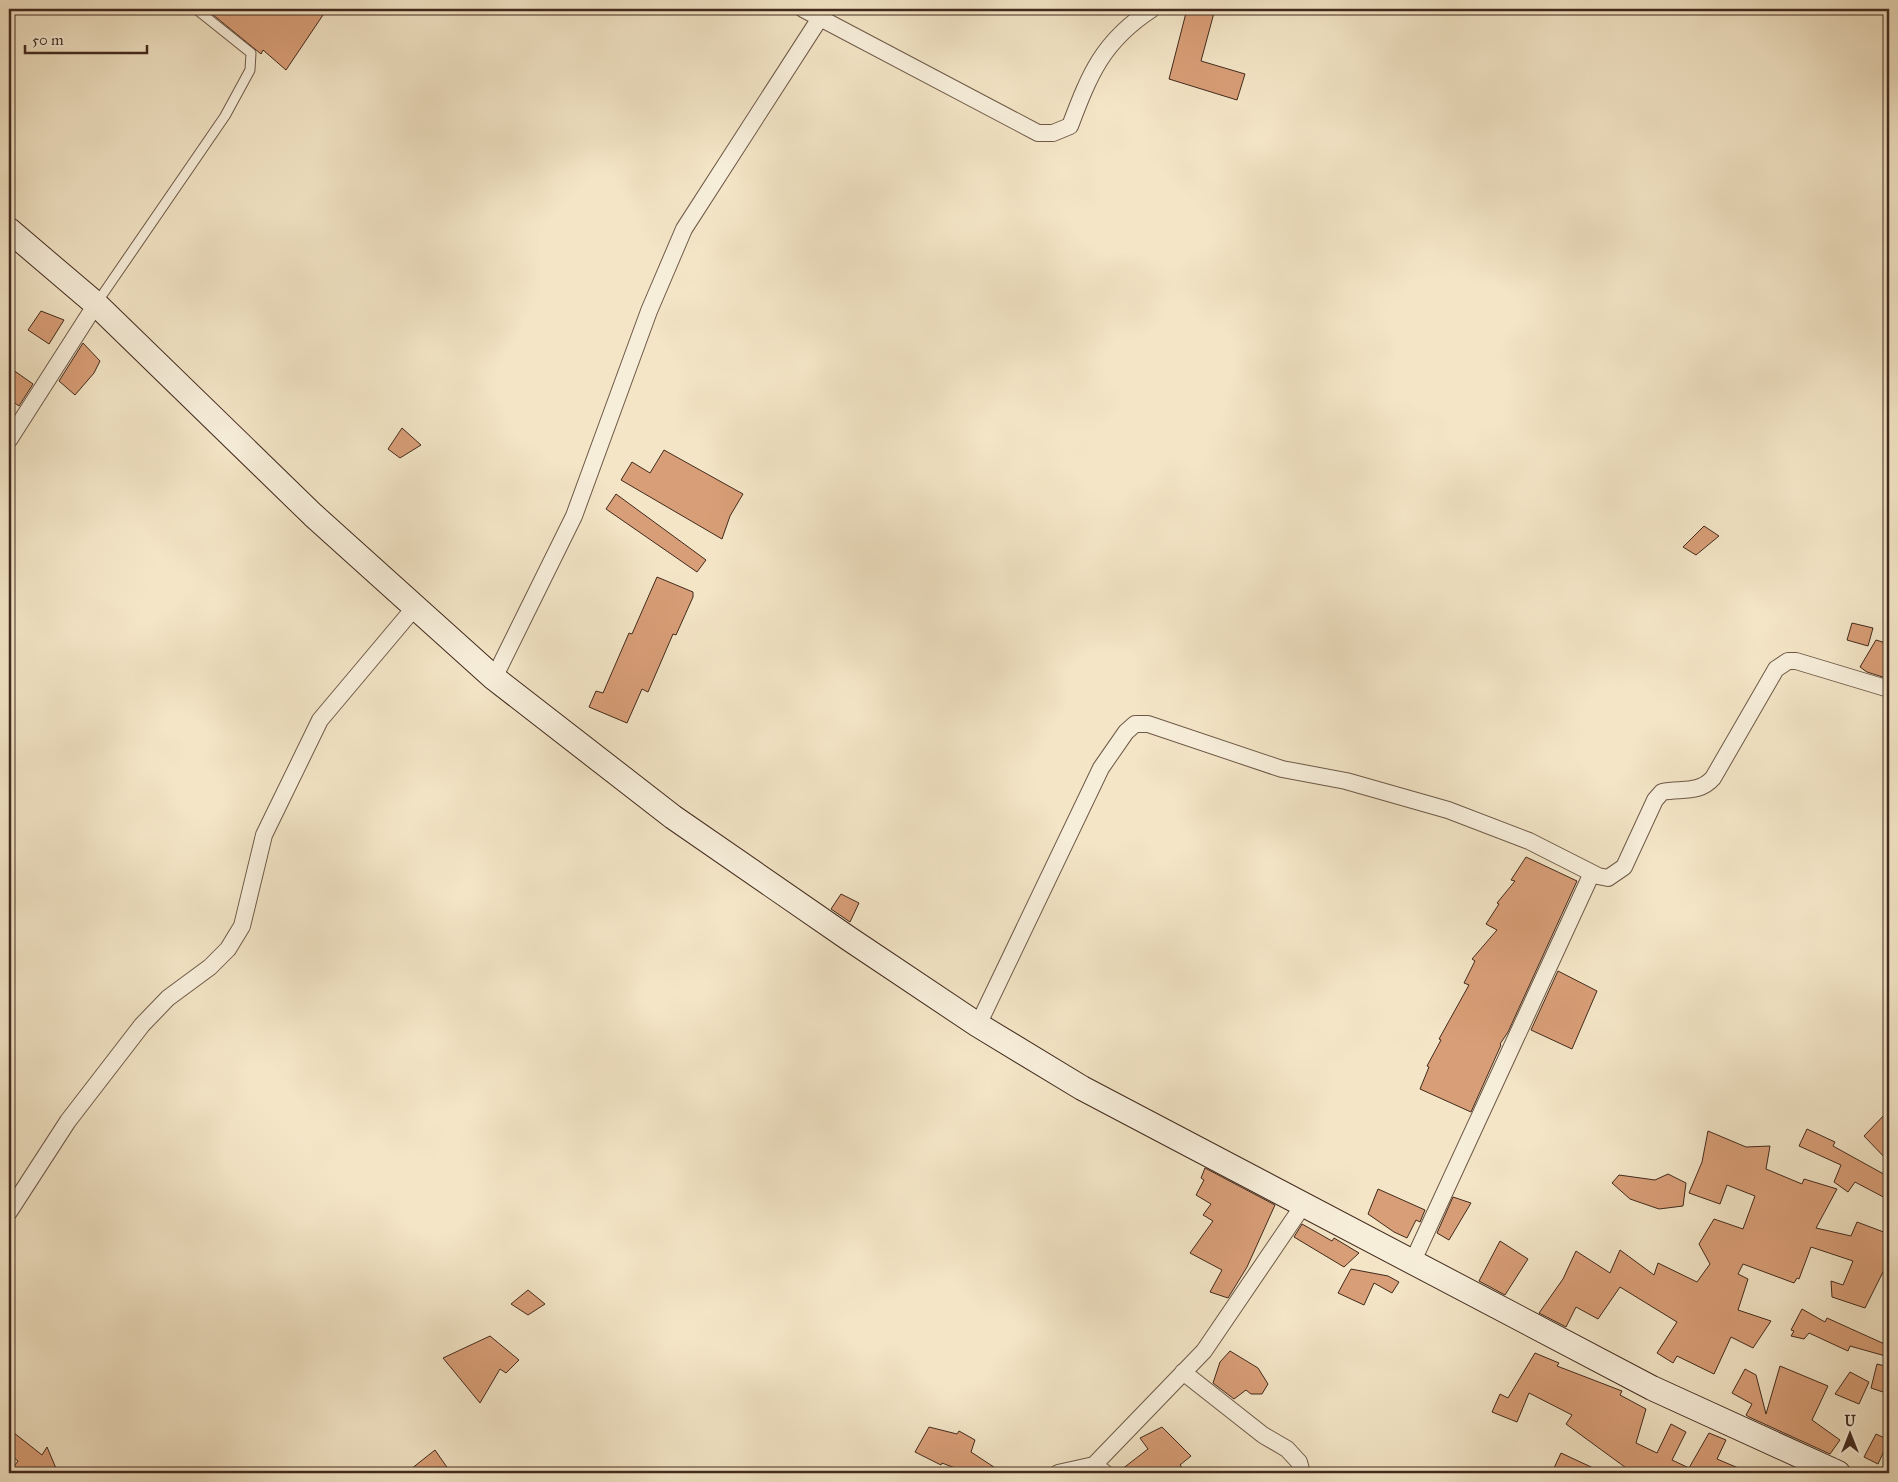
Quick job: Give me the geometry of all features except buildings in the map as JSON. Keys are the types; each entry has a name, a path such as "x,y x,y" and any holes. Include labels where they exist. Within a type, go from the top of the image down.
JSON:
{"street":[{"path":"803,9 1038,133 1053,133 1070,126 1088,79 1108,45 1125,28 1152,9"},
{"path":"494,678 574,516 649,311 684,229 820,18"},
{"path":"9,230 96,304 313,514 494,678 673,817 848,938 978,1025 1082,1088 1652,1388 1838,1473"},
{"path":"9,440 96,304"},
{"path":"9,1212 68,1121 142,1025 168,998 210,967 228,949 242,926 264,835 320,720 415,607"},
{"path":"978,1025 1101,768 1126,732 1134,724 1148,724 1282,769 1346,781 1448,810 1529,841 1592,873 1608,878 1624,867 1655,800 1662,792 1696,789 1707,786 1776,669 1781,664 1796,661 1889,689"},
{"path":"1412,1263 1592,873"},
{"path":"1058,1473 1100,1469 1183,1372 1204,1351 1304,1204"},
{"path":"1183,1372 1249,1424 1287,1449 1299,1462 1302,1473"}],"lane":[{"path":"96,304 225,116 250,70 251,53 196,9"}]}
